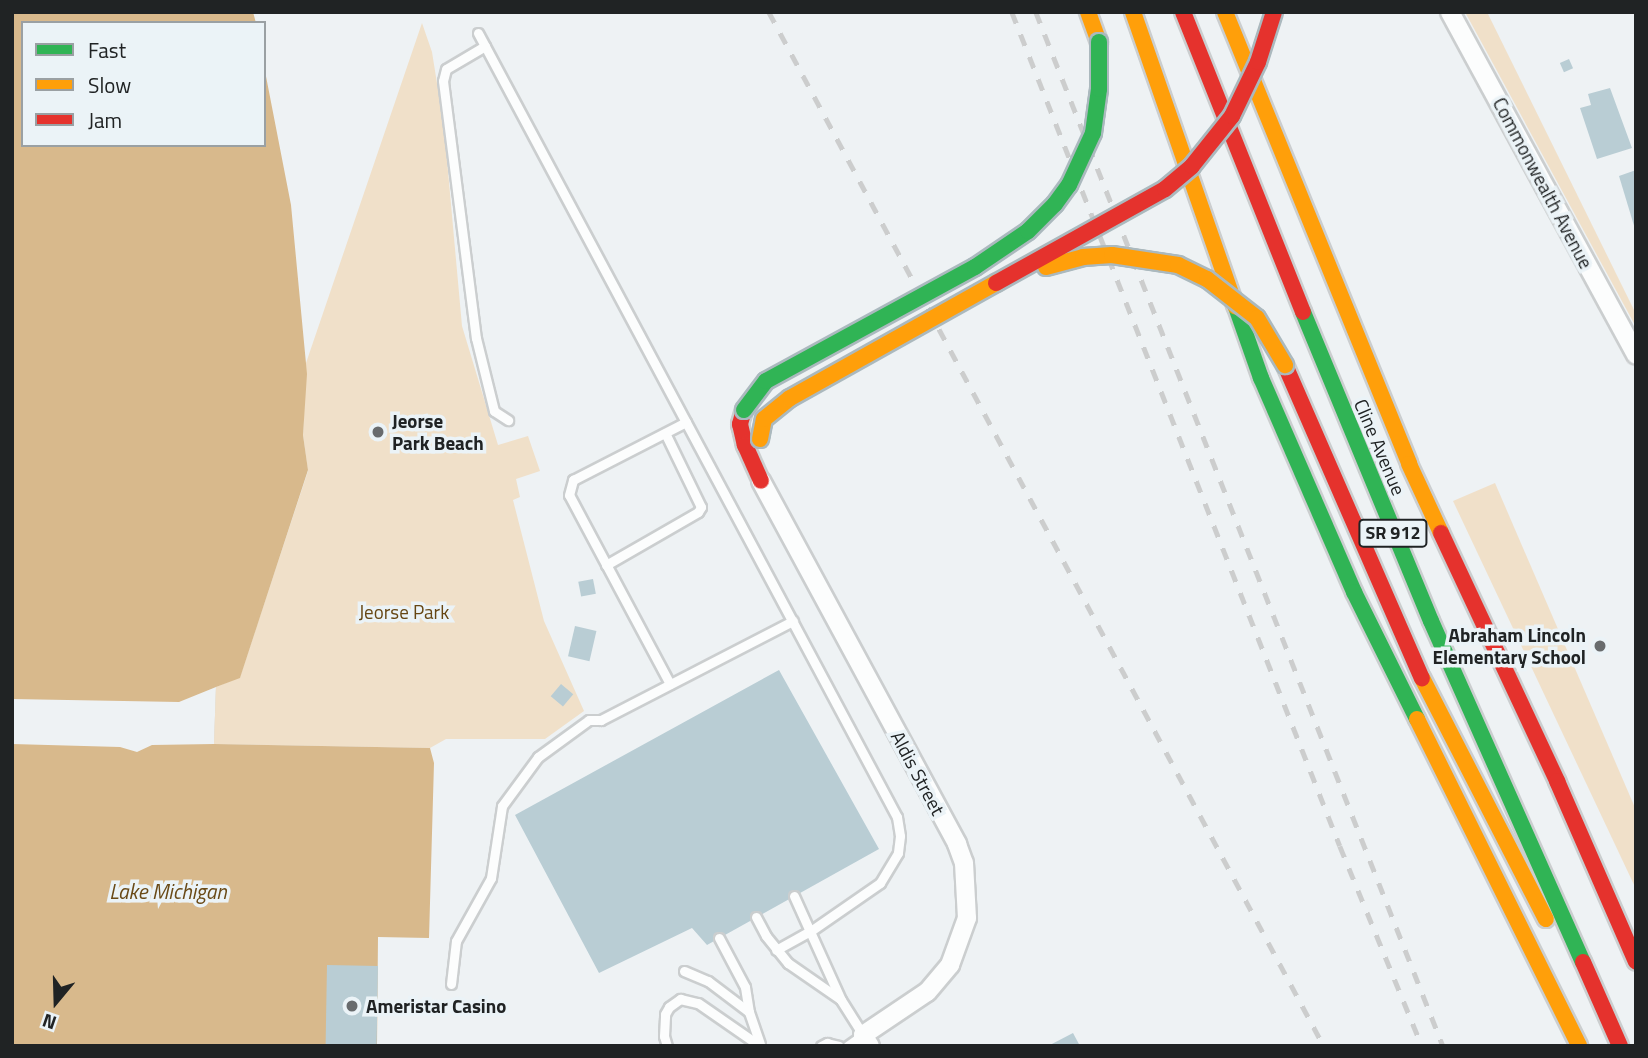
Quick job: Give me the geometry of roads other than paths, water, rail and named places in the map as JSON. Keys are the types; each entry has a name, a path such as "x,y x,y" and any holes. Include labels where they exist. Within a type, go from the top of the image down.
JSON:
{"highway":[{"path":"761,481 745,445 740,425 744,410 766,382 975,267 1028,231 1055,204 1069,185 1093,133 1099,89 1098,42 1088,12"},
{"path":"1133,12 1261,378 1354,592 1579,1046"},
{"name":"Cline Avenue","path":"1184,12 1358,449 1431,621 1620,1046"},
{"name":"Cline Avenue","path":"1225,12 1409,464 1636,961"},
{"path":"761,481 760,439 764,419 790,398 999,279 1131,210 1192,166 1232,116 1245,93 1274,12"},
{"path":"999,279 1097,256 1146,258 1178,265 1207,279 1257,318 1285,365 1406,646 1613,1046"}],"street":[{"name":"Commonwealth Avenue","path":"1450,12 1636,355"},
{"name":"Aldis Street","path":"761,481 957,844 964,863 967,918 950,965 927,992 867,1040"}],"lane":[{"path":"478,33 893,807 900,836 895,860 880,883 812,930 776,950"},
{"path":"485,46 446,69 443,81 476,338 494,411 508,419"},
{"path":"670,684 569,495 573,480 687,422"},
{"path":"606,565 698,512 701,507 664,433"},
{"path":"451,984 456,941 491,878 500,814 509,793 538,757 566,734 589,720 601,720 793,621"},
{"path":"794,896 812,930 841,1000 867,1040 847,1046"},
{"path":"756,917 776,950 803,975 841,1000"},
{"path":"719,938 745,987 749,1012 760,1046"},
{"path":"684,971 708,981 749,1012"},
{"path":"667,1046 664,1036 665,1014 669,1007 680,999 698,1003 760,1046"},
{"path":"821,1046 827,1043 839,1046"}],"water":[{"name":"Lake Michigan","path":"12,12 253,12 255,21 21,21 21,147 266,147 266,76 291,205 307,374 303,435 308,470 240,678 216,687 214,744 430,748 434,763 429,938 378,937 377,1046 12,1046"}],"railway":[{"path":"769,12 1324,1046"},
{"path":"1012,12 1340,846 1422,1046"},
{"path":"1036,12 1443,1046"}],"place":[{"name":"Jeorse Park Beach","path":"378,432"},
{"name":"Abraham Lincoln Elementary School","path":"1600,646"},
{"name":"Ameristar Casino","path":"352,1006"}],"park label":[{"name":"Jeorse Park","path":"404,612"}]}
